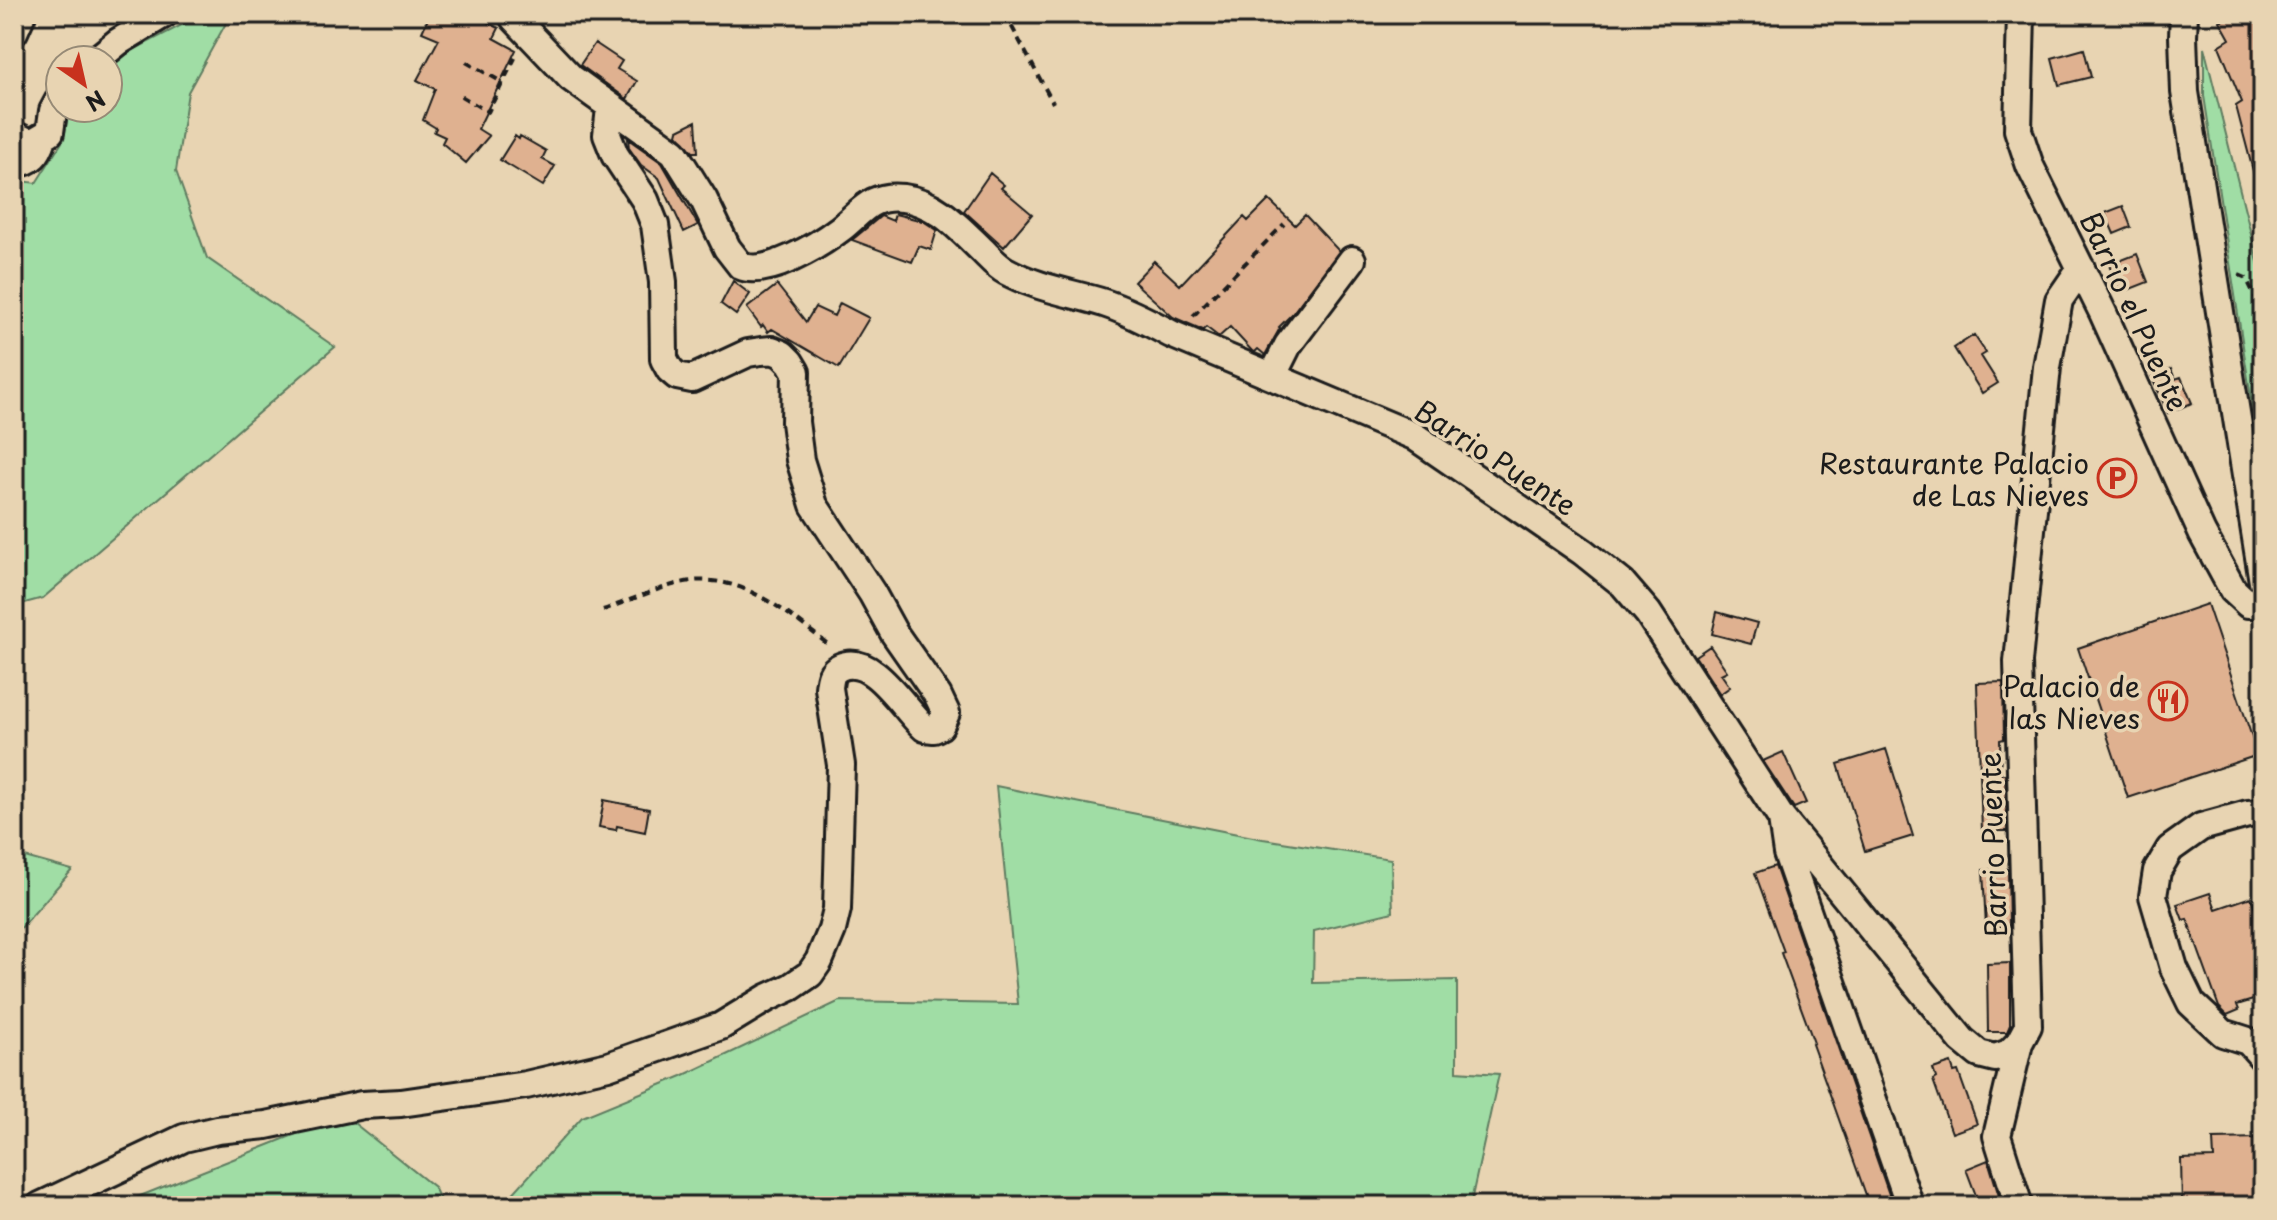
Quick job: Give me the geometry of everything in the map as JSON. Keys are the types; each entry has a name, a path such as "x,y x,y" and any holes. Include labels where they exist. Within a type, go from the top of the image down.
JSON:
{"street":[{"path":"14,32 22,14"},
{"path":"116,44 164,14"},
{"name":"Barrio el Puente","path":"2021,14 2018,130 2030,166 2226,579 2248,604 2263,604"},
{"path":"2184,14 2185,92 2263,582"},
{"path":"40,1206 184,1138 362,1105 401,1103 526,1085 608,1066 721,1026 810,974 832,930 837,909 841,765 829,688 830,675 837,668 849,664 863,667 883,681 925,728 934,729 944,720 946,713 938,696 894,633 872,593 814,505 800,460 795,422 796,372 790,362 772,350 748,353 692,379 677,376 670,370 664,359 663,282 655,225 645,200 615,155 607,135 610,108 550,58 511,15"},
{"name":"Barrio Puente","path":"610,108 674,152 704,200 735,261 747,269 764,269 778,264 842,227 858,210 874,201 903,198 950,218 1003,270 1038,285 1106,304 1414,436 1583,552 1623,584 1648,613 1782,819 1962,1040 1979,1054 1995,1058 2009,1053 2019,1043"},
{"path":"14,135 31,143 50,132 51,124"},
{"path":"14,164 24,163 38,154 43,138"},
{"path":"1280,378 1288,345 1352,260"},
{"name":"Barrio Puente","path":"2019,1206 1997,1136 2019,1043 2028,1026 2029,1007 2018,662 2047,367 2059,300 2081,268"},
{"path":"2263,813 2201,827 2170,849 2157,871 2153,896 2174,968 2191,1003 2223,1033 2248,1041 2263,1058"},
{"name":"Barrio Puente","path":"1782,819 1787,853 1910,1206"}],"path":[{"path":"1005,14 1053,103"},
{"path":"461,96 488,112 522,45"},
{"path":"466,62 502,82"},
{"path":"1177,336 1284,224"},
{"path":"2213,275 2232,272 2246,278 2263,312"},
{"path":"603,610 691,581 723,581 744,588 791,616 849,664"}],"green space":[{"path":"203,14 231,14 188,92 176,171 207,258 335,347 43,598 14,606 14,180 36,183 64,139 66,124 124,124 124,56"},
{"path":"2204,47 2263,282 2263,475 2204,96"},
{"path":"996,786 1263,839 1391,859 1393,912 1314,931 1313,983 1457,980 1457,1071 1499,1074 1470,1206 495,1206 509,1198 582,1117 682,1076 840,1001 1018,1004"},
{"path":"14,854 72,870 14,936"},
{"path":"344,1115 434,1187 443,1206 115,1206"}],"building":[{"path":"430,14 470,14 499,28 494,38 516,50 478,129 489,136 466,163 442,143 445,137 434,132 436,128 423,120 435,89 417,80 439,39 422,32"},
{"path":"2235,14 2263,14 2263,185 2257,186 2236,106 2242,102 2219,46 2230,39 2220,21"},
{"path":"595,43 622,61 617,69 637,81 627,99 580,65"},
{"path":"2084,49 2091,77 2059,85 2052,58"},
{"path":"696,121 698,152 693,152 677,134 678,130"},
{"path":"515,136 546,151 542,159 555,166 543,186 500,160"},
{"path":"628,139 662,163 698,225 684,232 659,178 641,165 629,148"},
{"path":"990,173 1004,185 1001,188 1032,214 1004,247 964,211"},
{"path":"1269,200 1295,225 1305,215 1339,251 1279,327 1265,355 1258,349 1252,351 1230,327 1219,337 1206,327 1203,330 1173,317 1134,282 1154,261 1180,285 1244,217 1248,221"},
{"path":"2123,206 2131,227 2114,234 2105,213"},
{"path":"895,214 923,221 937,230 931,250 919,246 912,262 852,240 881,216 893,221"},
{"path":"2137,254 2148,282 2120,293 2109,265"},
{"path":"733,281 750,294 736,315 721,304"},
{"path":"777,285 806,322 815,307 834,316 840,303 869,318 839,368 772,329 768,332 763,325 761,327 747,308"},
{"path":"1974,335 1986,353 1981,356 1998,383 1982,393 1954,348"},
{"path":"2171,369 2175,379 2181,377 2192,403 2168,413 2152,377"},
{"name":"Palacio de las Nieves","path":"2207,604 2258,755 2128,798 2078,648"},
{"path":"1717,612 1757,623 1751,644 1712,634"},
{"path":"1710,646 1727,671 1721,674 1730,687 1720,694 1695,656"},
{"path":"2003,682 2004,739 2000,740 2007,831 1982,831 1977,683"},
{"path":"1886,749 1913,836 1865,851 1838,764"},
{"path":"1783,752 1806,803 1794,808 1763,761"},
{"path":"604,800 649,809 645,832 617,826 616,830 599,827"},
{"path":"1775,866 1893,1206 1870,1206 1812,1044 1781,953 1784,952 1755,873"},
{"path":"2008,869 2009,926 1986,927 1983,870"},
{"path":"2210,893 2216,909 2251,897 2263,932 2263,997 2237,1005 2239,1010 2227,1015 2219,1007 2187,919 2183,920 2177,904"},
{"path":"2010,963 2010,1025 2007,1032 1988,1032 1987,964"},
{"path":"1951,1063 1954,1072 1958,1071 1977,1124 1952,1133 1933,1080 1936,1078 1933,1069"},
{"path":"2263,1138 2263,1206 2182,1206 2181,1159 2214,1158 2213,1139"},
{"path":"1988,1160 2002,1206 1980,1206 1966,1169"}],"place":[{"name":"Restaurante Palacio de Las Nieves","path":"2117,478"},
{"name":"Palacio de las Nieves","path":"2168,701"}]}
